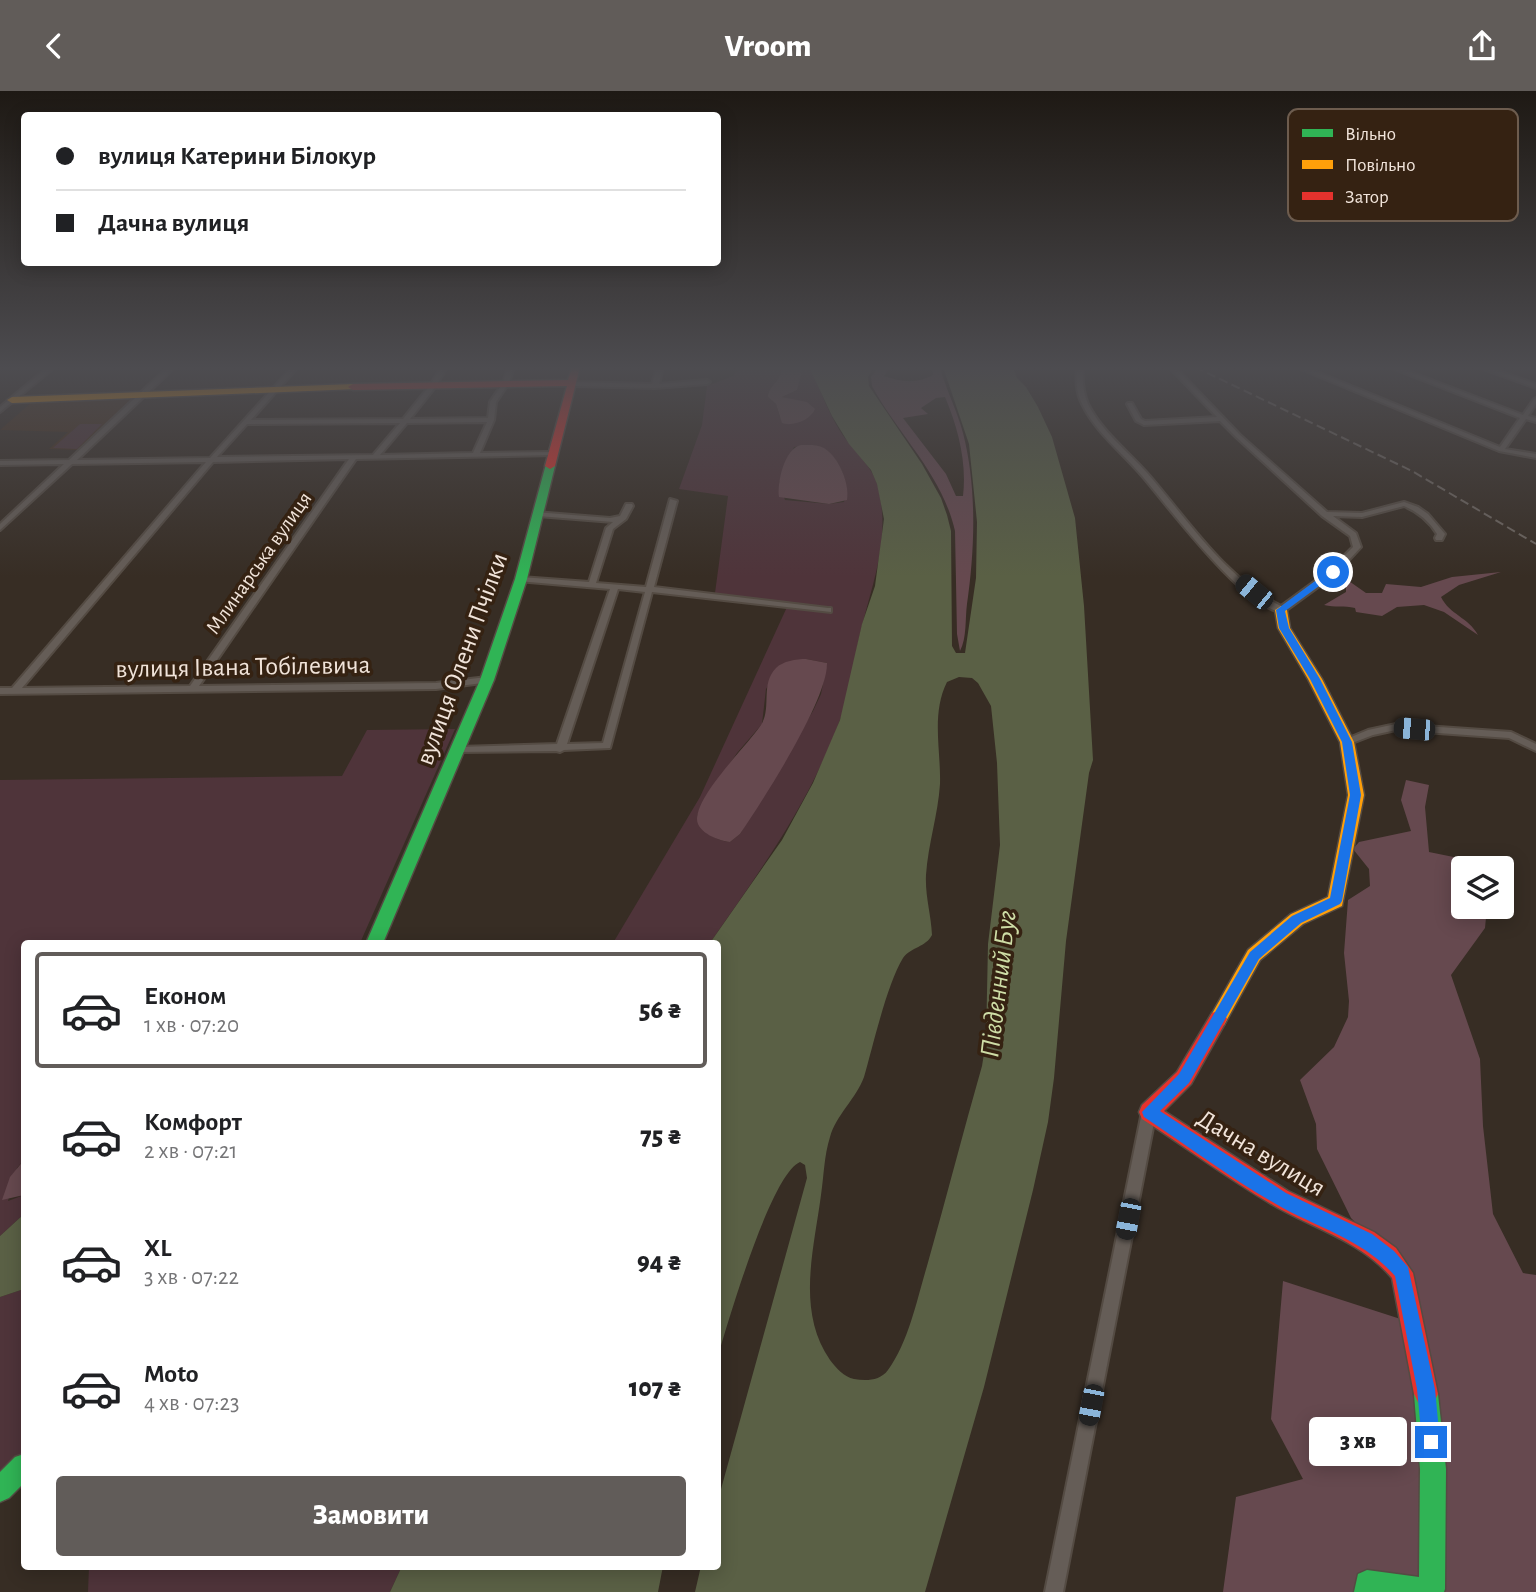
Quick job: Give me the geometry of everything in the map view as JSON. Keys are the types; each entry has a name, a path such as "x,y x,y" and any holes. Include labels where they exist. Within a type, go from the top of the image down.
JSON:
{"street":[{"path":"0,528 98,437"},
{"path":"14,691 231,437"},
{"path":"375,457 391,437"},
{"path":"476,455 484,437"},
{"name":"вулиця Олени Пчілки","path":"375,940 487,680 521,579 557,437"},
{"path":"1110,437 1151,481 1172,511 1237,578 1271,606 1281,610 1333,572 1357,547 1353,535 1325,514 1242,437"},
{"path":"1469,437 1501,450 1536,456"},
{"path":"1501,450 1510,437"},
{"path":"0,463 552,454"},
{"path":"464,458 476,455"},
{"name":"Млинарська вулиця","path":"192,689 354,457"},
{"path":"458,750 607,746 673,501"},
{"path":"1325,514 1354,516 1405,504 1437,527 1441,534 1439,538"},
{"path":"592,584 610,528 623,517 629,506"},
{"path":"538,514 610,520 623,517"},
{"path":"521,579 592,584 828,610"},
{"path":"560,749 615,587"},
{"name":"Дачна вулиця","path":"1281,610 1284,628 1315,679 1347,742 1356,795 1336,901 1297,919 1254,955 1184,1078 1149,1112 1281,1198 1366,1240 1388,1256 1402,1273 1426,1389 1433,1469 1432,1589 1414,1591 1367,1583 1367,1592"},
{"name":"вулиця Івана Тобілевича","path":"0,691 436,686 487,680"},
{"path":"1347,742 1371,732 1396,727 1511,735 1536,748"},
{"path":"1054,1592 1149,1112"},
{"path":"0,1489 21,1469"}],"shaded area":[{"path":"62,437 92,437 79,450 49,449"},
{"path":"65,437 89,437 77,449 53,448"},
{"path":"698,437 844,437 872,472 878,487 882,522 880,556 844,708 827,751 782,836 712,940 615,940 700,797 787,607 715,593 728,496 679,489","holes":["794,447 820,447 840,466 846,484 844,502 829,504 785,500 779,483","806,659 827,663 821,694 813,711 740,834 730,842 714,837 702,827 697,816 737,753 762,724 766,689 782,664"]},
{"path":"906,437 918,437 946,474 956,496 963,496 962,458 958,437 964,437 971,475 973,518 972,562 964,640 960,651 957,634 955,531 949,510 930,473"},
{"path":"801,445 821,447 829,452 839,464 845,479 847,500 829,504 779,497 779,484 786,460 795,448"},
{"path":"1501,572 1459,585 1441,597 1478,635 1444,612 1424,605 1397,607 1382,616 1356,612 1355,608 1351,607 1324,605 1346,592 1346,579 1366,593 1382,593 1386,584 1421,587 1452,577"},
{"path":"806,659 827,663 817,701 792,750 740,834 730,842 710,835 698,824 699,808 705,796 761,725 766,711 771,674 782,664"},
{"path":"455,729 361,940 21,940 21,1163 17,1168 8,1201 21,1196 21,1217 0,1236 0,780 342,776 367,730"},
{"path":"1406,780 1429,785 1425,807 1429,852 1451,856 1451,919 1486,919 1485,928 1451,975 1480,1059 1483,1126 1493,1214 1523,1273 1536,1275 1536,1592 1223,1592 1236,1497 1303,1479 1271,1419 1283,1281 1416,1324 1388,1255 1351,1218 1317,1149 1316,1124 1300,1080 1334,1047 1348,1017 1344,953 1348,900 1370,886 1369,869 1353,849 1359,842 1411,831 1401,800"},
{"path":"21,1164 21,1196 2,1200 10,1177"},
{"path":"21,1290 21,1460 0,1479 0,1297"},
{"path":"89,1570 400,1570 390,1592 88,1592"}],"water":[{"name":"Південний Буг","path":"845,437 904,437 941,498 951,531 952,646 956,653 965,653 976,578 977,522 967,437 1052,437 1075,518 1084,606 1093,760 1066,941 1054,1078 1048,1122 1033,1190 984,1387 925,1592 695,1592 700,1570 721,1570 721,1489 807,1178 805,1165 800,1162 789,1172 776,1193 752,1251 721,1346 721,940 712,940 782,840 813,783 840,720 862,624 875,586 884,519 877,484 871,470","holes":["959,677 972,678 978,683 991,706 997,763 1000,845 988,944 986,1041 982,1066 916,1306 902,1346 885,1374 872,1379 854,1379 844,1374 830,1360 813,1321 810,1300 812,1258 826,1151 833,1129 864,1077 897,969 906,954 926,942 932,935 926,875 940,784 939,707 947,682"]},
{"path":"21,1217 21,1290 0,1297 0,1236"},
{"path":"400,1570 662,1570 658,1592 390,1592"}],"railway":[{"path":"1341,437 1412,471 1536,544"}],"traffic: fast":[{"path":"375,940 487,680 521,579 550,466"},
{"path":"1367,1592 1367,1583 1414,1591 1432,1589 1433,1469 1426,1394"},
{"path":"0,1489 21,1469"}],"traffic: slow":[{"path":"1218,1019 1254,955 1297,919 1336,901 1356,795 1347,742 1315,679 1284,628 1281,610"}],"traffic: jam":[{"path":"550,466 558,437"},
{"path":"1218,1019 1184,1078 1149,1112 1281,1198 1366,1240 1388,1256 1402,1273 1426,1394"}],"route":[{"path":"1333,572 1281,610 1284,628 1315,679 1347,742 1356,795 1336,901 1297,919 1254,955 1184,1078 1149,1112 1281,1198 1366,1240 1388,1256 1402,1273 1426,1389 1431,1442"}]}
